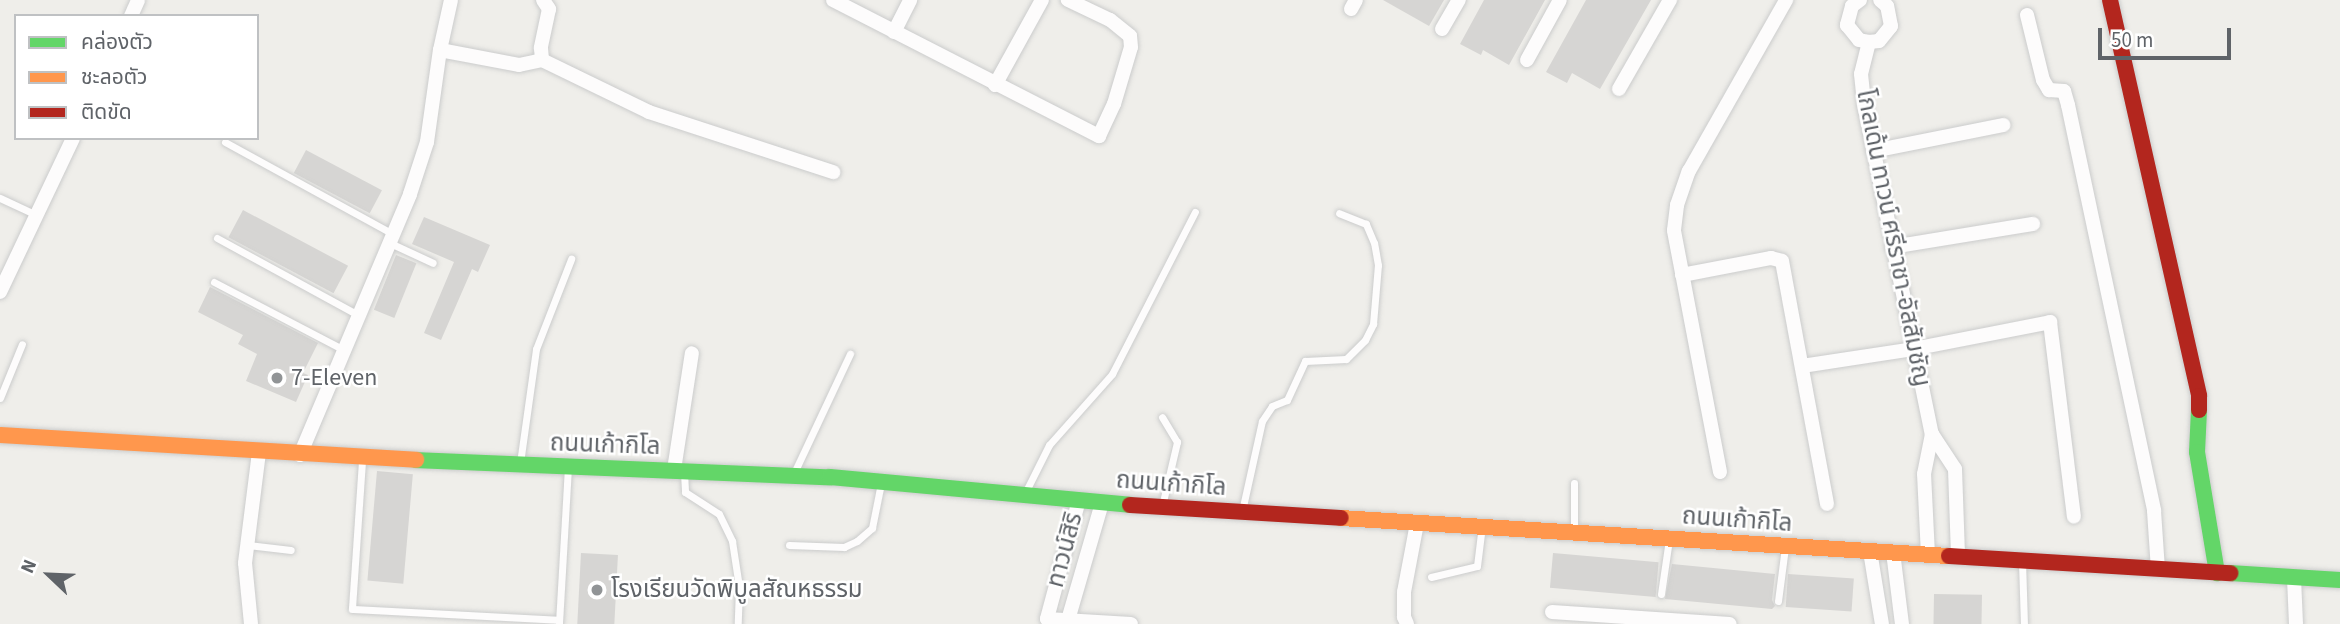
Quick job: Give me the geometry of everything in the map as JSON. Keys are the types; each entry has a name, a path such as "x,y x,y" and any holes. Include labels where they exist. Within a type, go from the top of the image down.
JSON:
{"main road":[{"path":"2110,0 2199,396 2197,452 2217,573"},
{"name":"ถนนเก้ากิโล","path":"0,436 300,455 793,475 1102,503 2340,580"}],"street":[{"path":"300,455 392,239 427,142 440,50 451,0"},
{"path":"542,61 541,48 549,9 543,0"},
{"path":"833,0 1099,136 1114,104 1131,47 1130,36 1110,20 1068,0"},
{"path":"894,32 910,0"},
{"path":"995,85 1042,0"},
{"path":"1442,29 1459,0"},
{"path":"1527,60 1560,0"},
{"path":"1619,89 1670,0"},
{"path":"1720,472 1674,230 1681,187 1786,0"},
{"path":"1860,0 1852,6 1847,24 1859,40 1869,43 1879,41 1891,26 1891,16 1884,1"},
{"path":"2027,15 2043,80 2049,90 2063,90 2068,105 2154,511 2158,569"},
{"name":"โกลเด้น ทาวน์ ศรีราชา-อัสสัมชัญ","path":"1869,43 1861,74 1873,150 1932,434 1955,469 1958,556"},
{"path":"440,50 519,65 542,61 649,112 833,172"},
{"path":"1873,150 2003,125"},
{"path":"0,292 72,140"},
{"path":"1892,247 2033,224"},
{"path":"1682,275 1771,258 1782,261 1827,504"},
{"path":"1802,366 1913,349 2050,322 2074,517"},
{"path":"679,471 692,353"},
{"name":"โกลเด้น ทาวน์ ศรีราชา-อัสสัมชัญ","path":"1928,555 1924,474 1932,434"},
{"path":"251,624 247,598 247,545 258,452"},
{"name":"ทาวน์สิริ","path":"1079,500 1046,619 1131,624"},
{"name":"ทาวน์สิริ","path":"1068,620 1102,503"},
{"path":"1407,624 1404,618 1404,592 1417,523"},
{"path":"1870,551 1882,624"},
{"path":"1893,552 1902,624"},
{"path":"2294,578 2296,624"},
{"path":"1552,612 1730,624"}],"lane":[{"path":"225,142 433,263"},
{"path":"0,198 37,215"},
{"path":"1024,495 1049,445 1112,374 1195,212"},
{"path":"1242,512 1262,421 1272,406 1287,400 1305,361 1346,359 1365,340 1373,324 1378,265 1374,243 1366,224 1339,214"},
{"path":"217,239 358,315"},
{"path":"519,464 536,349 571,259"},
{"path":"214,282 344,350"},
{"path":"0,398 22,344"},
{"path":"793,475 850,354"},
{"path":"1161,507 1177,443 1163,417"},
{"path":"362,457 352,609 559,622 568,466"},
{"path":"679,471 685,492 719,514 732,541 739,587 738,624"},
{"path":"789,545 844,547 858,541 872,528 881,482"},
{"path":"1574,483 1574,533"},
{"path":"1431,577 1477,566 1482,527"},
{"path":"1661,594 1669,538"},
{"path":"247,545 291,550"},
{"path":"1778,601 1785,546"},
{"path":"2022,560 2024,624"}],"building":[{"path":"1383,0 1444,0 1429,26"},
{"path":"1484,0 1545,0 1509,65 1483,50 1481,55 1460,44"},
{"path":"1586,0 1651,0 1600,89 1572,73 1567,83 1546,72"},
{"path":"306,150 382,190 370,213 294,173"},
{"path":"243,210 348,266 334,293 228,237"},
{"path":"424,217 490,245 478,272 472,269 441,340 424,333 454,262 412,244"},
{"path":"396,255 416,263 394,318 374,310"},
{"path":"210,287 318,343 303,373 308,375 296,402 246,381 257,354 238,344 243,335 198,312"},
{"path":"377,471 413,474 403,584 367,581"},
{"name":"โรงเรียนวัดพิบูลสัณหธรรม","path":"581,553 618,555 614,624 577,624"},
{"path":"1553,553 1659,562 1656,597 1550,588"},
{"path":"1672,564 1775,574 1772,600 1775,606 1772,609 1665,599"},
{"path":"1788,574 1854,579 1852,612 1786,607"},
{"path":"1934,594 1982,595 1981,624 1933,624"}],"traffic: fast":[{"path":"2199,410 2197,452 2217,573"},
{"path":"416,460 830,477 1130,505"},
{"path":"2230,573 2340,580"}],"traffic: slow":[{"path":"0,435 416,460"},
{"path":"1341,518 1949,556"}],"traffic: jam":[{"path":"2110,0 2199,396 2199,410"},
{"path":"1130,505 1341,518"},
{"path":"1949,556 2230,573"}],"place":[{"name":"7-Eleven","path":"277,378"},
{"name":"โรงเรียนวัดพิบูลสัณหธรรม","path":"597,590"}]}
